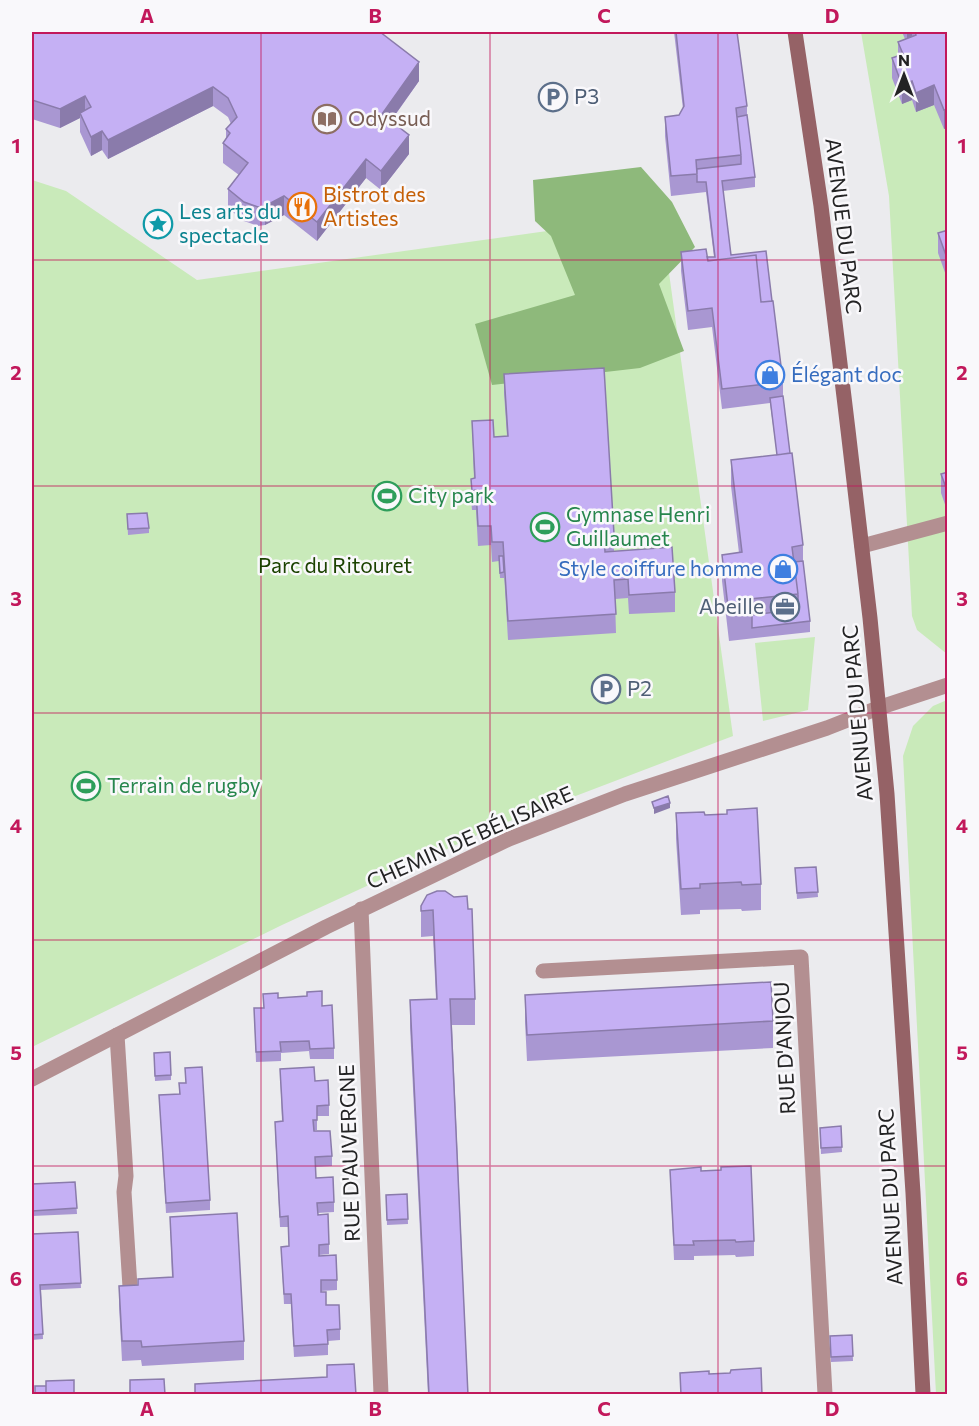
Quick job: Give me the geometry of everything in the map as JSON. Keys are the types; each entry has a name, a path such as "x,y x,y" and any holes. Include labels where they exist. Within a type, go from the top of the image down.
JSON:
{"street":[{"name":"AVENUE DU PARC","path":"795,32 820,206 862,546 887,794 911,1160 923,1395"},
{"path":"862,546 948,523"},
{"name":"CHEMIN DE BÉLISAIRE","path":"32,1079 361,909 492,846 625,794 827,728 948,685"},
{"name":"RUE D'AUVERGNE","path":"361,909 381,1395"},
{"name":"RUE D'ANJOU","path":"543,971 801,957 825,1395"},
{"path":"117,1035 130,1287"}],"green space":[{"path":"861,32 947,32 947,654 917,630 912,616 889,196"},
{"path":"641,167 672,202 695,247 659,284 684,351 640,368 492,385 475,324 575,295 551,236 535,221 533,180"},
{"name":"Parc du Ritouret","path":"32,180 66,191 197,280 661,215 733,736 497,826 282,925 32,1047"},
{"path":"815,637 808,710 763,721 755,643"},
{"path":"947,700 948,1394 936,1394 903,756 913,726 933,706"}],"building":[{"name":"Odyssud","path":"32,32 380,32 419,62 382,114 409,135 381,171 366,159 317,222 284,196 265,206 258,207 244,202 228,189 248,163 223,143 230,133 226,129 237,117 228,98 213,87 108,140 102,131 91,137 80,113 91,107 85,96 60,109 32,100"},
{"path":"676,32 737,32 747,106 736,108 741,155 696,160 697,174 671,176 665,117 679,115 684,106"},
{"path":"915,32 948,32 948,109 944,110 934,85 916,93 912,81 902,85 892,58 903,54 898,42 916,35"},
{"path":"747,115 755,177 722,181 731,255 766,251 772,301 761,302 756,255 708,261 707,257 715,257 706,182 697,182 697,169 741,164 737,117"},
{"path":"948,230 948,261 938,233"},
{"path":"706,249 708,261 756,255 761,302 773,301 783,382 722,389 712,308 688,311 681,252"},
{"name":"Gymnase Henri Guillaumet","path":"604,368 614,534 604,534 605,552 672,547 675,592 629,595 628,579 614,580 616,614 508,621 503,542 492,542 491,526 478,526 476,490 472,491 471,479 475,478 472,421 493,420 494,437 508,436 504,374"},
{"path":"783,396 790,453 777,455 770,398"},
{"path":"792,453 803,545 792,547 798,594 750,599 752,612 729,615 722,555 742,552 731,460"},
{"path":"948,472 948,493 941,474"},
{"path":"147,513 149,528 128,529 127,514"},
{"path":"499,556 503,556 504,572 500,573"},
{"path":"803,561 810,621 752,628 752,615 798,609 794,562"},
{"path":"668,796 670,803 654,808 652,802"},
{"path":"757,808 761,884 742,885 741,882 700,884 700,888 681,889 676,813 727,814 727,810"},
{"path":"816,867 818,892 797,893 795,868"},
{"path":"445,891 454,897 467,896 468,909 472,909 475,999 450,999 468,1395 429,1395 410,1000 437,999 433,910 421,911 421,906 427,895"},
{"path":"771,982 773,1021 527,1035 525,995"},
{"path":"322,991 322,1006 332,1005 334,1048 310,1049 309,1041 280,1042 281,1051 256,1052 254,1008 264,1008 263,994 278,993 278,998 307,996 307,992"},
{"path":"170,1052 171,1075 155,1076 154,1053"},
{"path":"202,1067 210,1200 166,1203 159,1095 180,1094 179,1083 186,1083 185,1068"},
{"path":"314,1067 315,1081 328,1080 329,1105 317,1106 317,1120 313,1120 314,1131 330,1131 332,1156 315,1157 316,1178 333,1177 334,1202 317,1203 318,1215 328,1214 329,1244 319,1245 319,1256 336,1255 337,1280 321,1280 321,1292 326,1292 326,1305 339,1305 340,1329 327,1330 328,1344 294,1346 291,1294 284,1294 281,1247 289,1246 288,1216 280,1217 275,1122 283,1121 280,1069"},
{"path":"841,1126 842,1147 821,1148 820,1128"},
{"path":"751,1166 754,1241 693,1241 694,1245 674,1245 670,1170 701,1167 701,1171 721,1170 721,1167"},
{"path":"75,1182 77,1208 32,1211 32,1184"},
{"path":"407,1194 408,1219 387,1220 386,1195"},
{"path":"237,1213 244,1341 142,1347 141,1341 122,1341 119,1286 138,1285 138,1279 173,1277 170,1217"},
{"path":"78,1232 81,1283 40,1285 43,1334 32,1335 32,1234"},
{"path":"852,1335 853,1356 831,1357 830,1336"},
{"path":"354,1364 356,1395 195,1395 195,1384 327,1377 327,1365"},
{"path":"761,1368 762,1395 681,1395 680,1373 709,1371 709,1374 730,1373 731,1370"},
{"path":"164,1379 165,1395 130,1395 130,1380"},
{"path":"74,1380 74,1395 46,1395 46,1381"},
{"path":"35,1386 46,1386 46,1395 35,1395"}],"place":[{"name":"P3","path":"553,97"},
{"name":"Odyssud","path":"327,119"},
{"name":"Bistrot des Artistes","path":"302,207"},
{"name":"Les arts du spectacle","path":"158,224"},
{"name":"Élégant doc","path":"770,375"},
{"name":"City park","path":"387,496"},
{"name":"Gymnase Henri Guillaumet","path":"545,527"},
{"name":"Style coiffure homme","path":"783,569"},
{"name":"Abeille","path":"785,607"},
{"name":"P2","path":"606,689"},
{"name":"Terrain de rugby","path":"86,786"}]}
